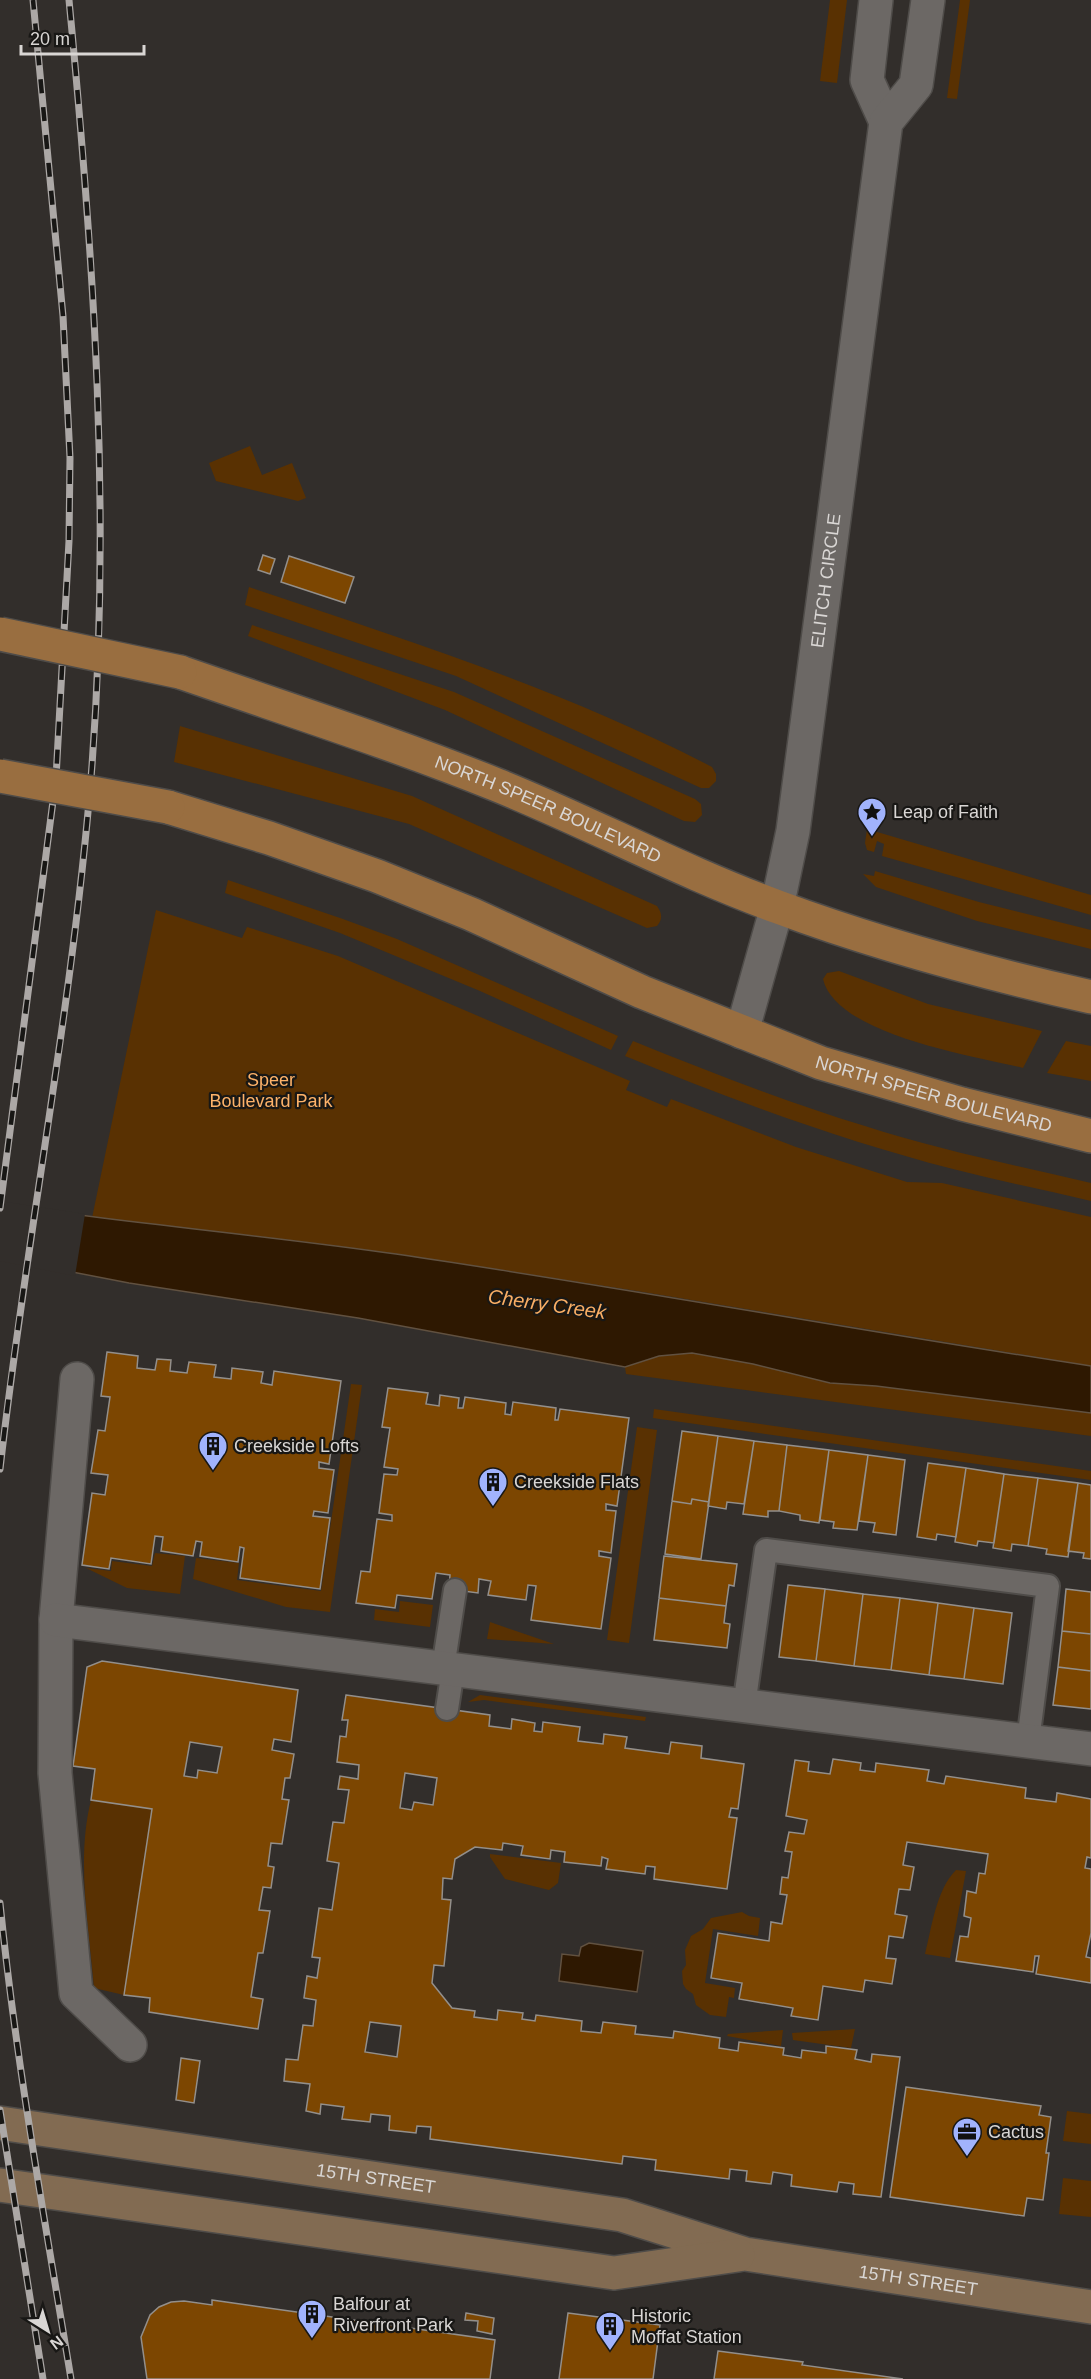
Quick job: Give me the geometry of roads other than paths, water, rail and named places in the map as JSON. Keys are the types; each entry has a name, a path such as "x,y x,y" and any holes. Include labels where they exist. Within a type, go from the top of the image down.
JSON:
{"main road":[{"name":"NORTH SPEER BOULEVARD","path":"0,634 180,672 405,749 497,785 777,907 977,970 1091,997"},
{"name":"NORTH SPEER BOULEVARD","path":"0,776 168,807 269,838 377,876 471,914 642,992 821,1063 1041,1125 1091,1136"},
{"name":"15TH STREET","path":"0,2123 622,2215 745,2254 1091,2307"},
{"name":"15TH STREET","path":"0,2185 614,2273 745,2254"}],"street":[{"path":"876,0 867,80 886,122 916,85 928,0"},
{"name":"ELITCH CIRCLE","path":"742,1032 777,907 798,791 886,122"},
{"path":"77,1379 56,1620 55,1773 76,1993 130,2045"},
{"path":"56,1620 1091,1749"}],"lane":[{"path":"744,1706 766,1550 1048,1586 1028,1741"},
{"path":"447,1709 455,1590"}],"water":[{"name":"Cherry Creek","path":"0,1204 396,1254 1091,1366 1091,1413 876,1386 830,1383 753,1364 692,1353 659,1356 625,1367 358,1318 129,1283 0,1258"},
{"path":"589,1943 643,1951 637,1992 559,1981 562,1954 579,1956 581,1947"}],"railway":[{"path":"0,1208 56,778 69,541 70,458 63,316 33,0"},
{"path":"0,1469 83,865 97,680 100,583 97,389 86,195 69,0"},
{"path":"0,1903 23,2082 71,2379"},
{"path":"0,2110 43,2379"}],"place":[{"name":"Leap of Faith","path":"872,838"},
{"name":"Creekside Lofts","path":"213,1472"},
{"name":"Creekside Flats","path":"493,1508"},
{"name":"Cactus","path":"967,2158"},
{"name":"Balfour at Riverfront Park","path":"312,2340"},
{"name":"Historic Moffat Station","path":"610,2352"}],"park label":[{"name":"Speer Boulevard Park","path":"271,1090"}]}
